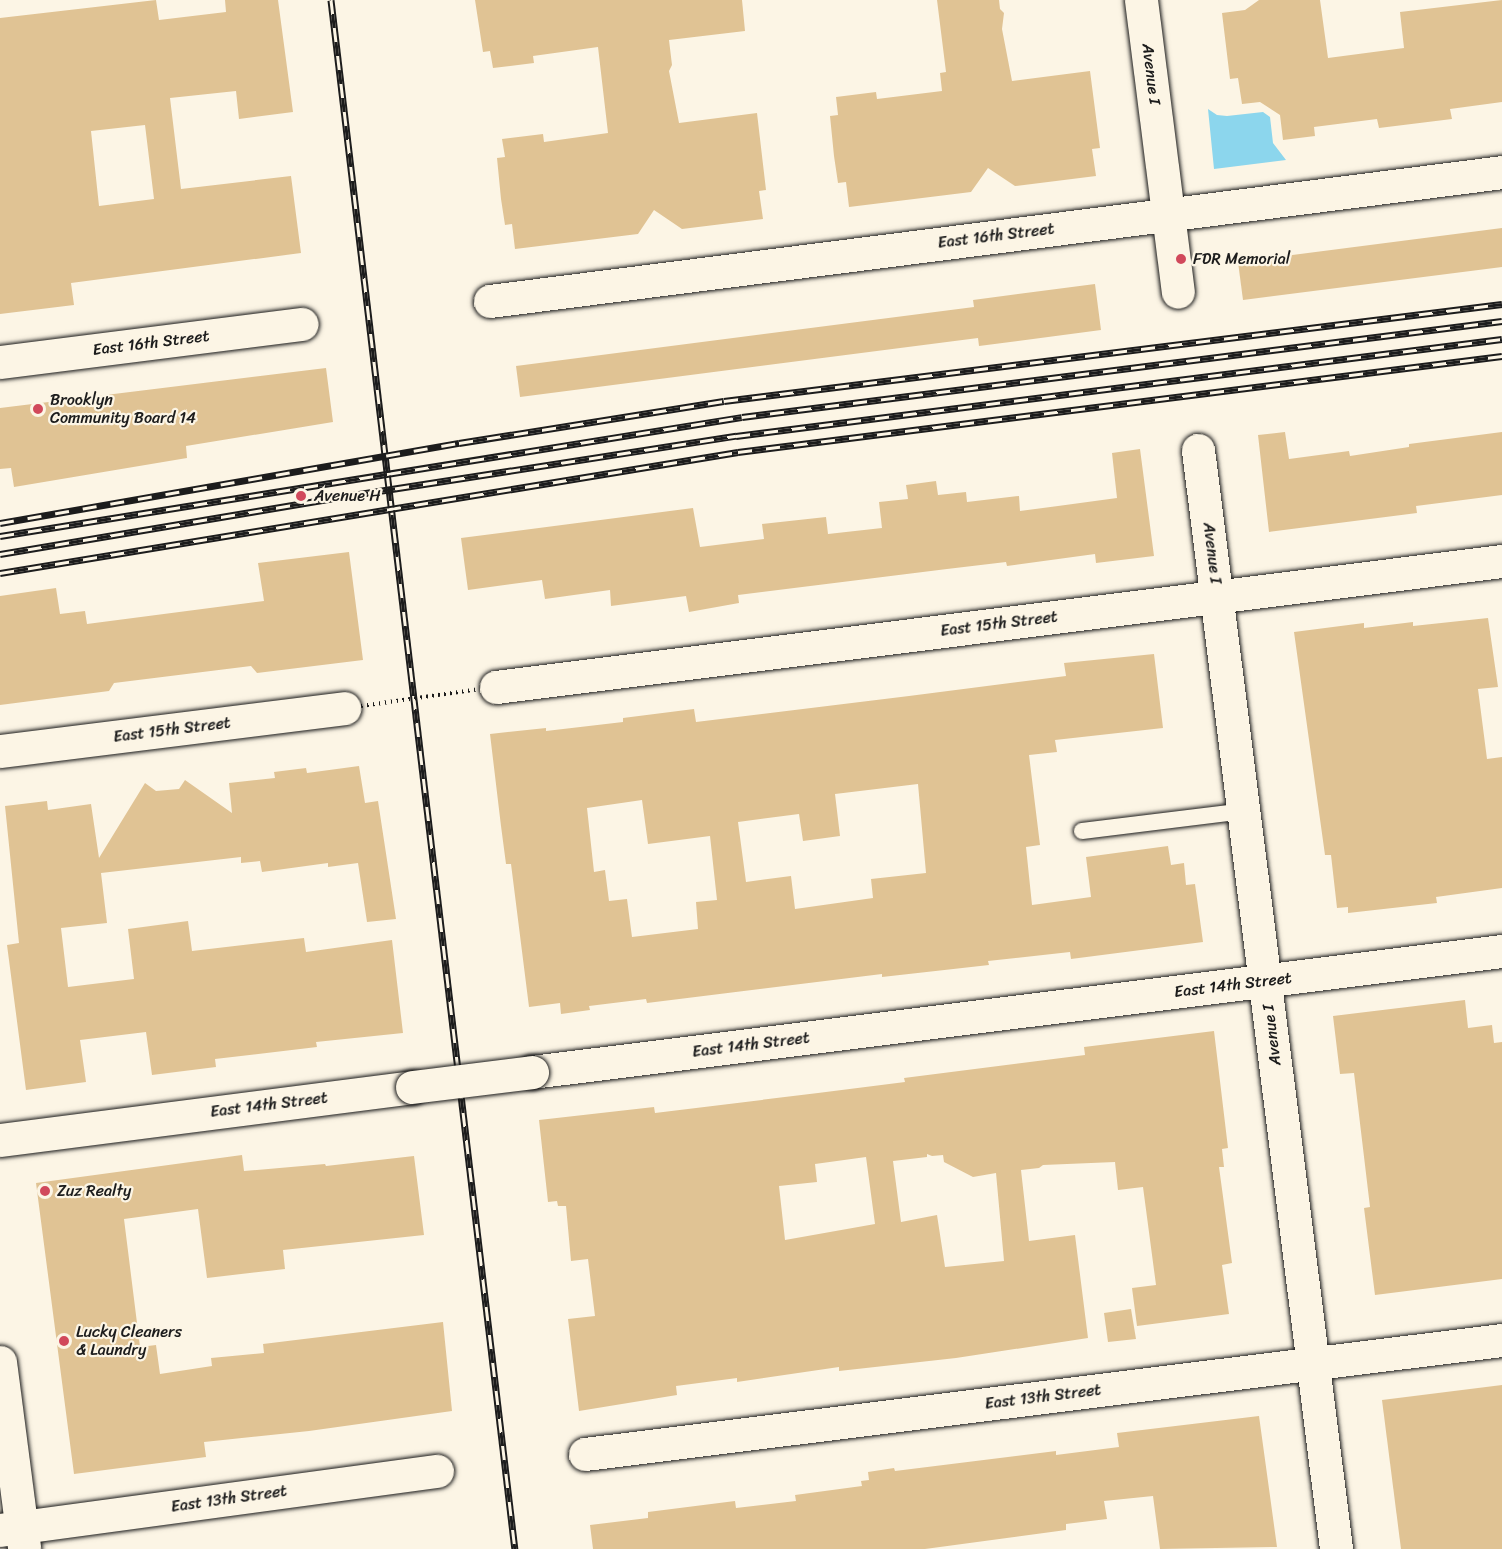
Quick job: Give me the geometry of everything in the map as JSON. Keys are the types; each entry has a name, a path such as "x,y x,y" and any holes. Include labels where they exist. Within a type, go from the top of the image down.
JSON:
{"street":[{"name":"Avenue I","path":"1141,0 1170,214 1178,292"},
{"name":"East 16th Street","path":"490,301 1502,172"},
{"name":"East 16th Street","path":"0,362 302,324"},
{"name":"Avenue I","path":"1198,450 1336,1549"},
{"name":"East 15th Street","path":"488,688 1502,561"},
{"name":"East 15th Street","path":"0,751 352,707"},
{"name":"East 14th Street","path":"0,1140 1502,951"},
{"name":"East 13th Street","path":"585,1454 1502,1340"},
{"path":"0,1362 15,1535"},
{"name":"East 13th Street","path":"15,1535 437,1471"}],"lane":[{"path":"1082,831 1244,811"}],"path":[{"path":"352,707 488,688"}],"water":[{"path":"1208,109 1217,115 1227,116 1263,112 1270,117 1273,143 1286,160 1214,169"}],"building":[{"path":"156,0 159,20 226,12 225,0 278,0 293,112 239,119 236,91 170,98 181,189 291,176 301,253 71,283 74,305 0,314 0,18","holes":["145,125 154,199 99,206 91,131"]},
{"path":"475,0 742,0 745,31 669,40 672,65 669,71 679,123 757,113 766,190 759,191 763,219 682,229 654,210 638,234 515,249 512,224 505,225 501,199 497,158 505,157 502,139 543,134 544,142 608,133 598,47 533,56 534,63 493,68 490,51 483,52"},
{"path":"937,0 999,0 1000,9 1004,13 1002,29 1012,81 1090,71 1100,148 1092,149 1096,176 1015,186 988,168 971,192 849,207 846,182 838,183 834,156 830,116 838,115 836,97 876,92 877,99 942,91 940,73 946,72"},
{"path":"1259,0 1320,0 1328,58 1404,48 1400,12 1502,0 1502,102 1450,109 1452,119 1379,128 1377,119 1314,127 1315,136 1283,140 1280,115 1260,102 1242,104 1238,78 1230,79 1222,13 1245,10"},
{"path":"1502,228 1502,267 1243,300 1238,262"},
{"path":"1095,284 1101,330 979,346 978,338 520,397 516,366 974,307 973,300"},
{"path":"326,368 333,422 186,446 187,458 14,487 11,468 0,469 0,408"},
{"path":"1285,432 1289,459 1349,451 1350,456 1409,447 1409,444 1502,432 1502,495 1416,506 1417,513 1269,532 1258,435"},
{"path":"1140,449 1154,556 1096,563 1095,554 1007,566 1006,562 947,569 738,595 739,603 689,612 686,596 611,606 610,590 545,599 542,580 468,590 461,538 693,508 700,547 764,539 762,524 826,517 828,534 882,528 879,502 908,499 906,485 936,481 938,495 966,492 967,502 1019,496 1020,511 1117,498 1112,453"},
{"path":"349,552 363,660 257,673 251,666 114,683 109,691 0,705 0,596 56,588 60,614 85,611 87,624 264,601 258,563"},
{"path":"1488,618 1498,687 1478,689 1487,759 1502,757 1502,888 1436,897 1437,903 1348,913 1348,907 1337,908 1331,855 1325,855 1294,632 1364,623 1364,628 1413,622 1413,626"},
{"path":"1154,654 1163,728 1055,740 1057,752 1029,755 1040,845 1026,847 1032,905 1091,897 1086,857 1168,846 1171,865 1184,863 1186,885 1195,884 1203,942 1071,959 1070,952 988,961 989,965 882,977 882,974 647,1003 646,999 589,1006 590,1010 561,1014 560,1003 529,1007 511,864 506,864 490,734 546,728 546,731 623,722 623,718 694,709 696,722 909,696 1066,676 1064,663","holes":["918,784 926,873 871,879 873,898 795,909 791,876 746,882 738,822 799,814 803,841 840,836 835,794","642,800 648,844 710,836 717,900 696,902 698,929 632,937 627,899 609,901 605,870 594,872 587,808"]},
{"path":"359,766 365,803 378,801 396,919 367,922 358,863 328,867 328,863 262,872 260,861 241,863 241,857 101,873 107,923 61,928 68,987 134,979 128,929 188,921 192,951 304,938 306,952 392,940 403,1033 316,1042 317,1047 215,1059 216,1067 152,1075 146,1032 80,1040 86,1082 26,1090 7,945 19,943 5,806 47,801 48,810 91,804 99,858 145,783 156,791 179,789 185,780 232,813 229,783 275,778 274,772 306,768 307,773"},
{"path":"1465,1000 1468,1028 1492,1025 1494,1043 1502,1042 1502,1279 1375,1295 1364,1208 1370,1207 1354,1073 1340,1074 1333,1016"},
{"path":"1214,1031 1228,1148 1222,1149 1224,1167 1219,1167 1232,1263 1222,1265 1229,1314 1137,1326 1132,1288 1156,1285 1143,1187 1118,1190 1115,1162 1043,1165 1039,1168 1021,1170 1029,1241 1075,1235 1088,1338 956,1358 839,1371 839,1367 737,1382 737,1378 676,1386 677,1395 579,1411 568,1319 595,1316 588,1259 571,1261 566,1206 558,1206 557,1201 548,1202 539,1120 654,1107 655,1113 905,1082 904,1078 1085,1055 1084,1047","holes":["927,1154 943,1155 944,1162 973,1177 996,1173 1004,1261 945,1267 937,1215 901,1222 893,1161 927,1157","866,1157 875,1224 785,1240 779,1186 817,1182 815,1164"]},
{"path":"242,1155 244,1171 325,1164 326,1166 414,1156 424,1235 283,1250 285,1269 207,1278 198,1209 124,1219 140,1347 156,1345 160,1374 212,1366 211,1358 264,1353 263,1344 443,1322 452,1411 309,1431 204,1442 206,1457 74,1474 36,1183"},
{"path":"1131,1309 1136,1339 1108,1342 1104,1313"},
{"path":"1502,1385 1502,1549 1401,1549 1382,1400"},
{"path":"1259,1416 1277,1547 1160,1549 1153,1496 1104,1501 1107,1519 1066,1524 1066,1530 925,1549 593,1549 590,1525 648,1518 648,1512 735,1501 736,1508 796,1501 795,1495 862,1486 861,1481 869,1480 868,1472 894,1468 895,1471 1056,1451 1056,1455 1119,1447 1117,1433"}],"railway":[{"path":"331,0 515,1549"},
{"path":"0,523 459,443 724,401 1502,304"},
{"path":"0,536 742,417 1502,321"},
{"path":"0,554 340,497 736,436 1502,339"},
{"path":"0,573 738,452 1502,356"}],"place":[{"name":"FDR Memorial","path":"1181,259"},
{"name":"Brooklyn Community Board 14","path":"38,409"},
{"name":"Avenue H","path":"301,496"},
{"name":"Zuz Realty","path":"45,1191"},
{"name":"Lucky Cleaners & Laundry","path":"64,1341"}]}
